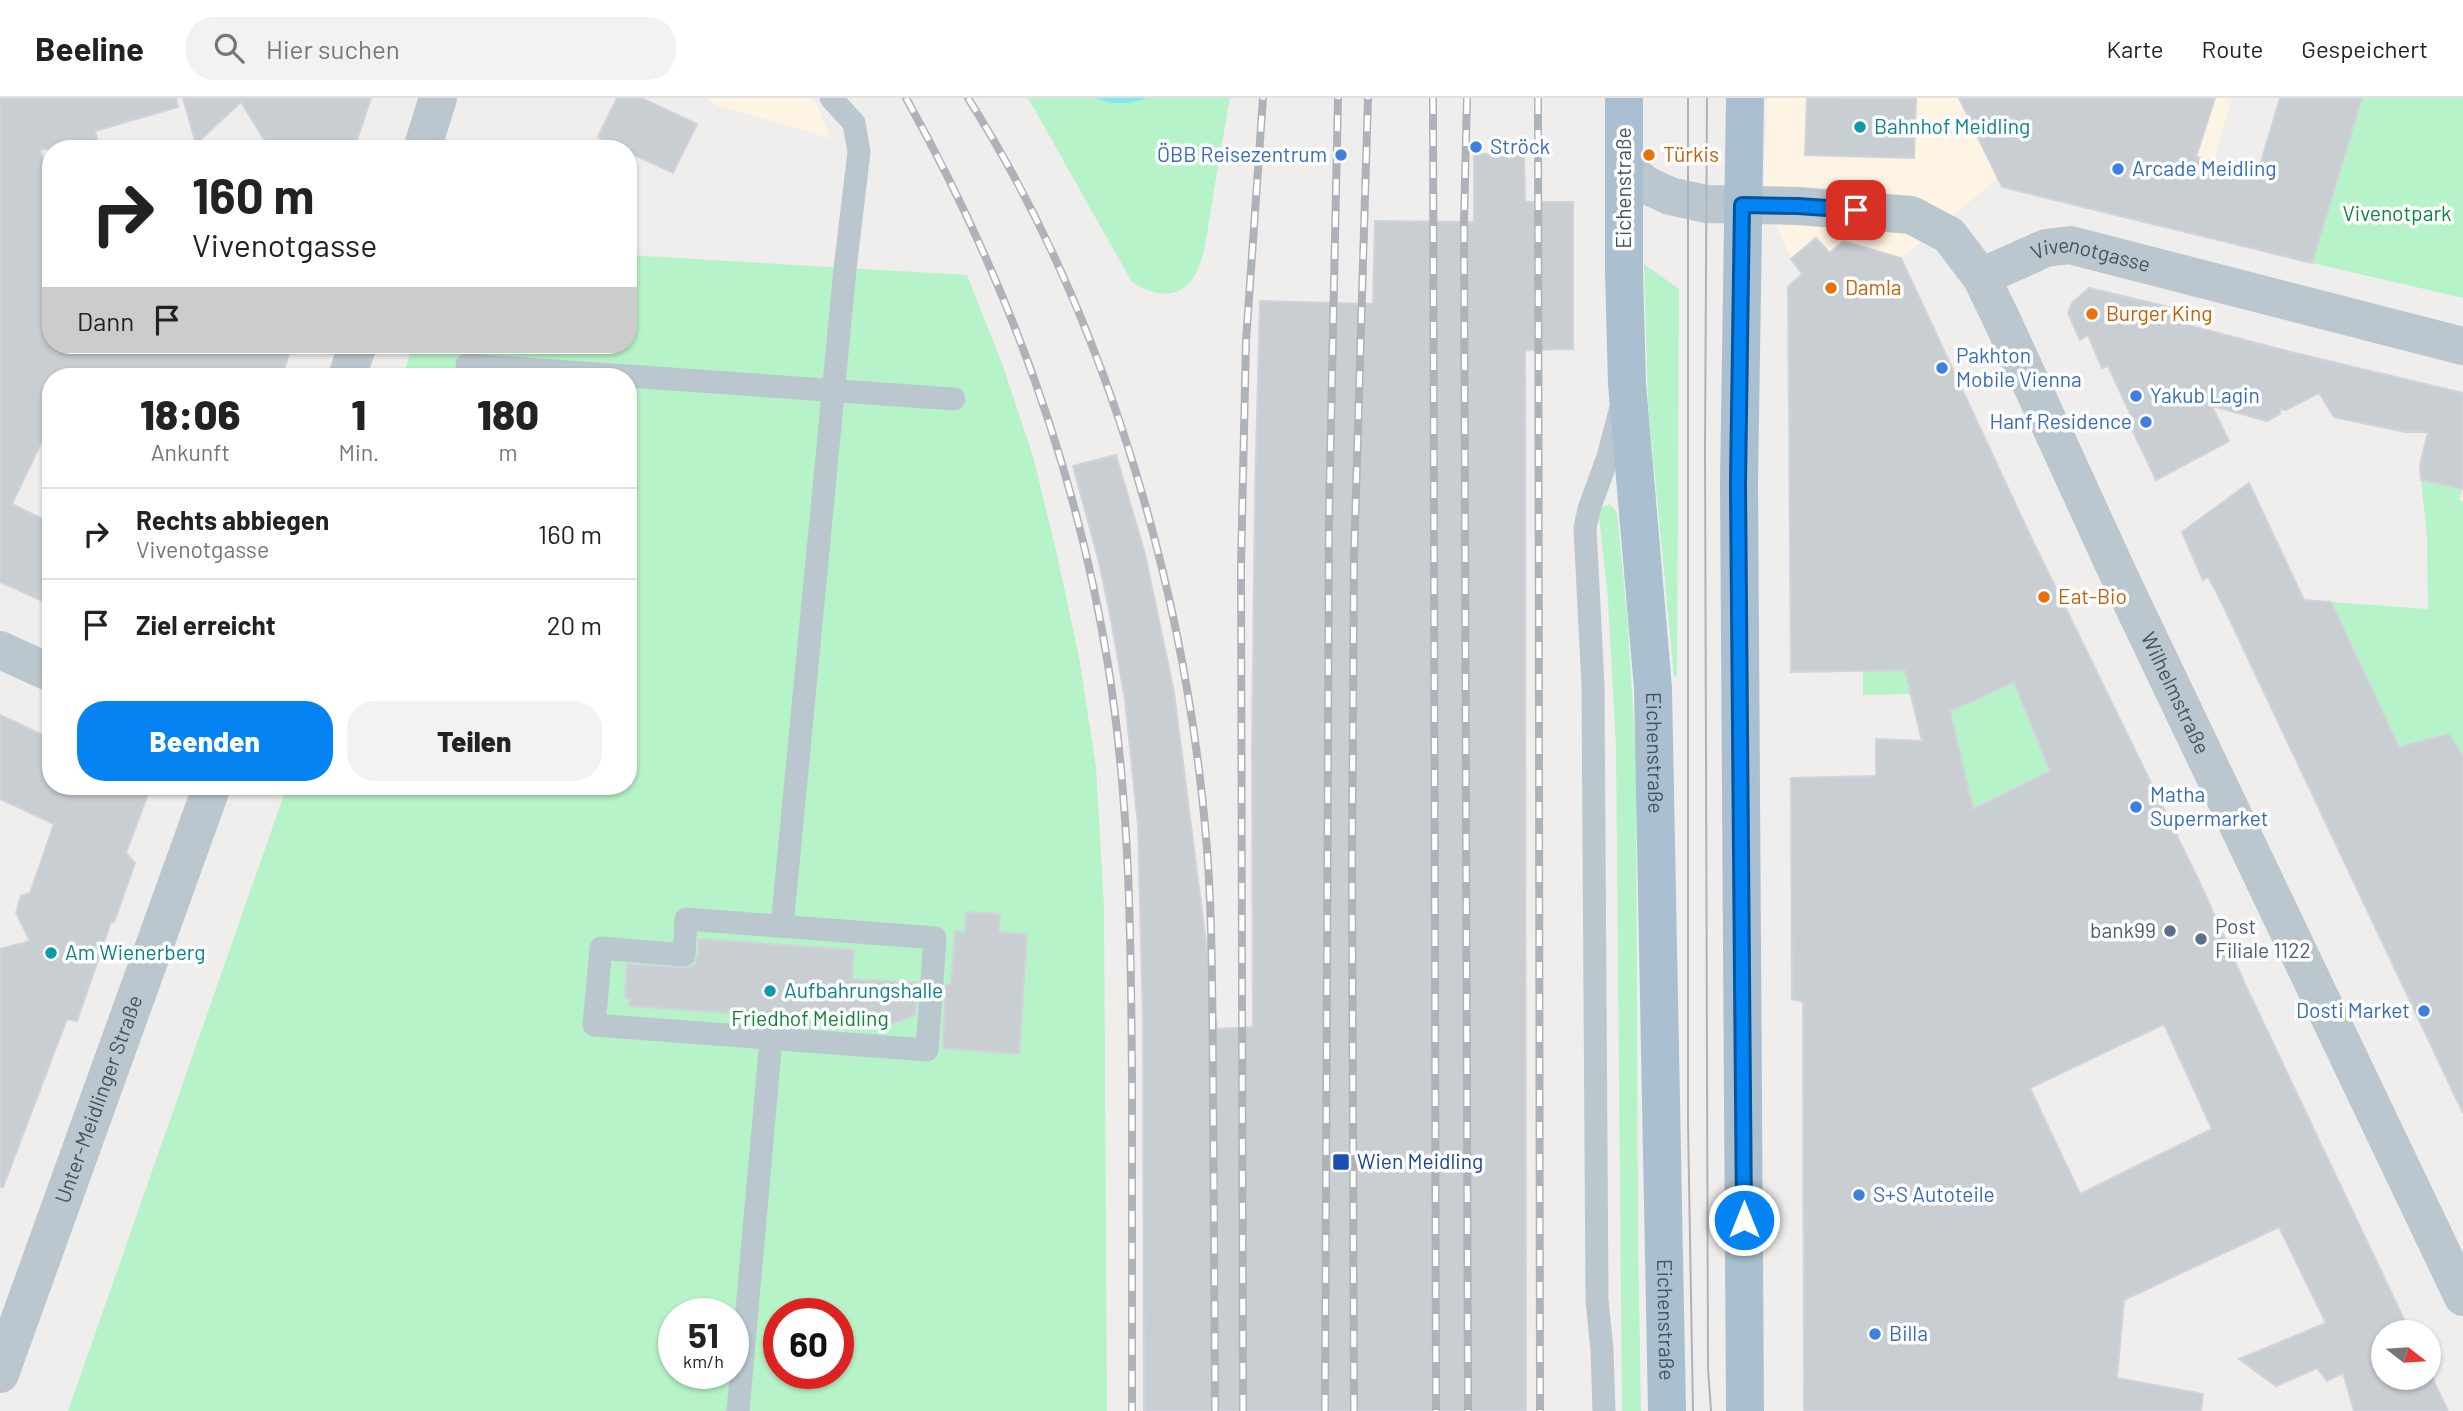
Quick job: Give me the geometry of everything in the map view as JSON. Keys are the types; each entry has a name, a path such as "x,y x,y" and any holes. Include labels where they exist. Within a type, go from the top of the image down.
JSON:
{"main road":[{"name":"Eichenstraße","path":"1624,98 1623,272 1627,384 1653,688 1667,1411"},
{"path":"1745,98 1738,483 1745,1411"}],"street":[{"path":"425,140 438,98"},
{"path":"1624,167 1646,185 1670,196 1706,204 1798,206 1911,215 1950,235 1981,277"},
{"name":"Vivenotgasse","path":"1981,277 2046,248 2070,245 2463,346"},
{"name":"Wilhelmstraße","path":"1981,277 2126,591 2463,1297"},
{"path":"0,650 42,669"},
{"name":"Unter-Meidlinger Straße","path":"0,1374 209,795"}],"lane":[{"path":"782,926 845,269 859,152 854,123 831,98"},
{"path":"468,362 536,368"},
{"path":"637,377 954,399"},
{"path":"1604,1411 1597,1300 1593,686 1585,528 1608,457 1627,384"},
{"path":"686,919 935,938 927,1051 771,1039 594,1025 601,948 684,955 686,919"},
{"path":"738,1411 771,1039"}],"shaded area":[{"path":"705,98 809,98 818,106 830,138 716,105"},
{"path":"1767,98 2232,98 2210,173 1998,178 1901,258 1843,241 1830,253 1816,238 1791,259 1764,194"}],"green space":[{"path":"1028,98 1230,98 1204,252 1196,273 1183,288 1167,294 1158,293 1132,282"},
{"name":"Vivenotpark","path":"2362,98 2463,98 2463,298 2312,263"},
{"name":"Friedhof Meidling","path":"637,256 967,275 1003,366 1034,460 1079,657 1096,767 1104,906 1107,1411 68,1411 284,795 637,795 637,368 406,368 410,354 637,354"},
{"path":"1644,264 1679,289 1677,676 1674,677 1648,403"},
{"path":"2421,480 2462,489 2459,500 2463,501 2463,756 2449,734 2400,748 2331,602 2428,609 2427,537"},
{"path":"1610,504 1617,513 1628,625 1636,763 1641,1411 1622,1411 1616,747 1608,599 1599,517 1600,508"},
{"path":"1863,670 1905,670 1911,694 1863,695"},
{"path":"2016,680 2025,699 2021,701 2045,760 2058,767 2006,793 1993,836 1980,843 1950,711"}],"water":[{"path":"1096,98 1147,98 1122,103"}],"building":[{"path":"0,98 176,98 178,107 95,131 98,140 42,140 42,354 289,354 285,368 42,368 42,441 12,504 42,519 42,601 0,582"},
{"path":"183,98 371,98 357,140 264,140 241,102 200,140 195,140"},
{"path":"617,98 641,98 697,124 673,173 637,156 637,140 604,140 598,137"},
{"name":"Bahnhof Meidling","path":"1807,98 1916,99 1914,158 1805,155"},
{"path":"1959,98 2215,98 2196,157 2258,172 2280,98 2362,98 2312,263 2002,187"},
{"path":"1474,154 1524,154 1525,202 1573,202 1573,349 1525,350 1526,1411 1144,1411 1143,1021 1138,826 1125,700 1112,625 1099,562 1073,466 1116,455 1145,554 1174,692 1217,1029 1253,1027 1252,746 1260,301 1373,304 1375,221 1474,222"},
{"path":"1816,238 1830,253 1843,241 1901,258 2028,531 2200,883 2404,1320 2371,1320 2371,1390 2438,1390 2448,1411 2354,1411 2343,1373 2327,1381 2317,1368 2276,1386 2239,1359 2326,1323 2279,1227 2124,1300 2117,1378 2203,1394 2201,1411 1804,1411 1803,1002 1792,999 1791,778 1876,776 1876,739 1922,741 1905,670 1791,672 1788,287 1802,274 1791,259","holes":["2014,682 2050,771 1973,809 1950,711","2164,1024 2212,1129 2080,1194 2030,1088"]},
{"path":"2089,288 2177,309 2173,321 2463,393 2463,489 2421,480 2420,465 2428,432 2405,432 2334,417 2319,393 2286,410 2280,409 2280,414 2267,421 2212,406 2229,441 2156,480 2130,425 2134,422 2108,366 2102,368 2088,335 2080,340 2068,313 2072,303"},
{"path":"2249,483 2304,600 2331,602 2399,747 2449,734 2463,756 2463,1113 2218,595 2208,577 2203,580 2182,532"},
{"name":"Am Wienerberg","path":"0,715 42,735 42,795 148,795 126,853 135,863 114,922 111,922 77,1021 67,1019 3,1187 0,1187 0,949 30,941 16,913 21,896 30,893 54,824 0,799"},
{"path":"966,912 1000,914 999,932 1027,934 1019,1054 943,1048 946,985 951,985 955,931 965,932"},
{"name":"Aufbahrungshalle","path":"699,939 854,950 852,979 918,983 915,1015 891,1024 798,1018 797,1026 733,1021 734,1013 629,1006 630,999 625,998 627,964 689,968 698,956"}],"tram line":[{"path":"1688,98 1688,1123 1693,1411"},
{"path":"1707,98 1705,449 1708,1368 1711,1411"}],"railway":[{"path":"906,98 974,233 1032,372 1077,517 1108,665 1121,768 1130,922 1132,1411"},
{"path":"968,98 1016,180 1058,266 1096,355 1128,448 1155,542 1177,636 1194,731 1205,825 1209,890 1215,1411"},
{"path":"1243,1411 1241,566 1246,341 1263,98"},
{"path":"1325,1411 1329,515 1338,98"},
{"path":"1354,1411 1354,558 1368,98"},
{"path":"1433,98 1436,1411"},
{"path":"1467,98 1464,222 1468,1411"},
{"path":"1538,98 1540,1411"}],"place":[{"name":"Bahnhof Meidling","path":"1860,127"},
{"name":"Ströck","path":"1476,147"},
{"name":"ÖBB Reisezentrum","path":"1341,155"},
{"name":"Türkis","path":"1649,155"},
{"name":"Arcade Meidling","path":"2118,169"},
{"name":"Damla","path":"1831,288"},
{"name":"Burger King","path":"2092,314"},
{"name":"Pakhton Mobile Vienna","path":"1942,368"},
{"name":"Yakub Lagin","path":"2136,396"},
{"name":"Hanf Residence","path":"2146,422"},
{"name":"Eat-Bio","path":"2044,597"},
{"name":"Matha Supermarket","path":"2136,807"},
{"name":"bank99","path":"2170,931"},
{"name":"Post Filiale 1122","path":"2201,939"},
{"name":"Am Wienerberg","path":"51,953"},
{"name":"Aufbahrungshalle","path":"770,991"},
{"name":"Dosti Market","path":"2424,1011"},
{"name":"Wien Meidling","path":"1341,1162"},
{"name":"S+S Autoteile","path":"1859,1195"},
{"name":"Billa","path":"1875,1334"}],"route":[{"path":"1744,1220 1738,483 1742,205 1856,210"}]}
